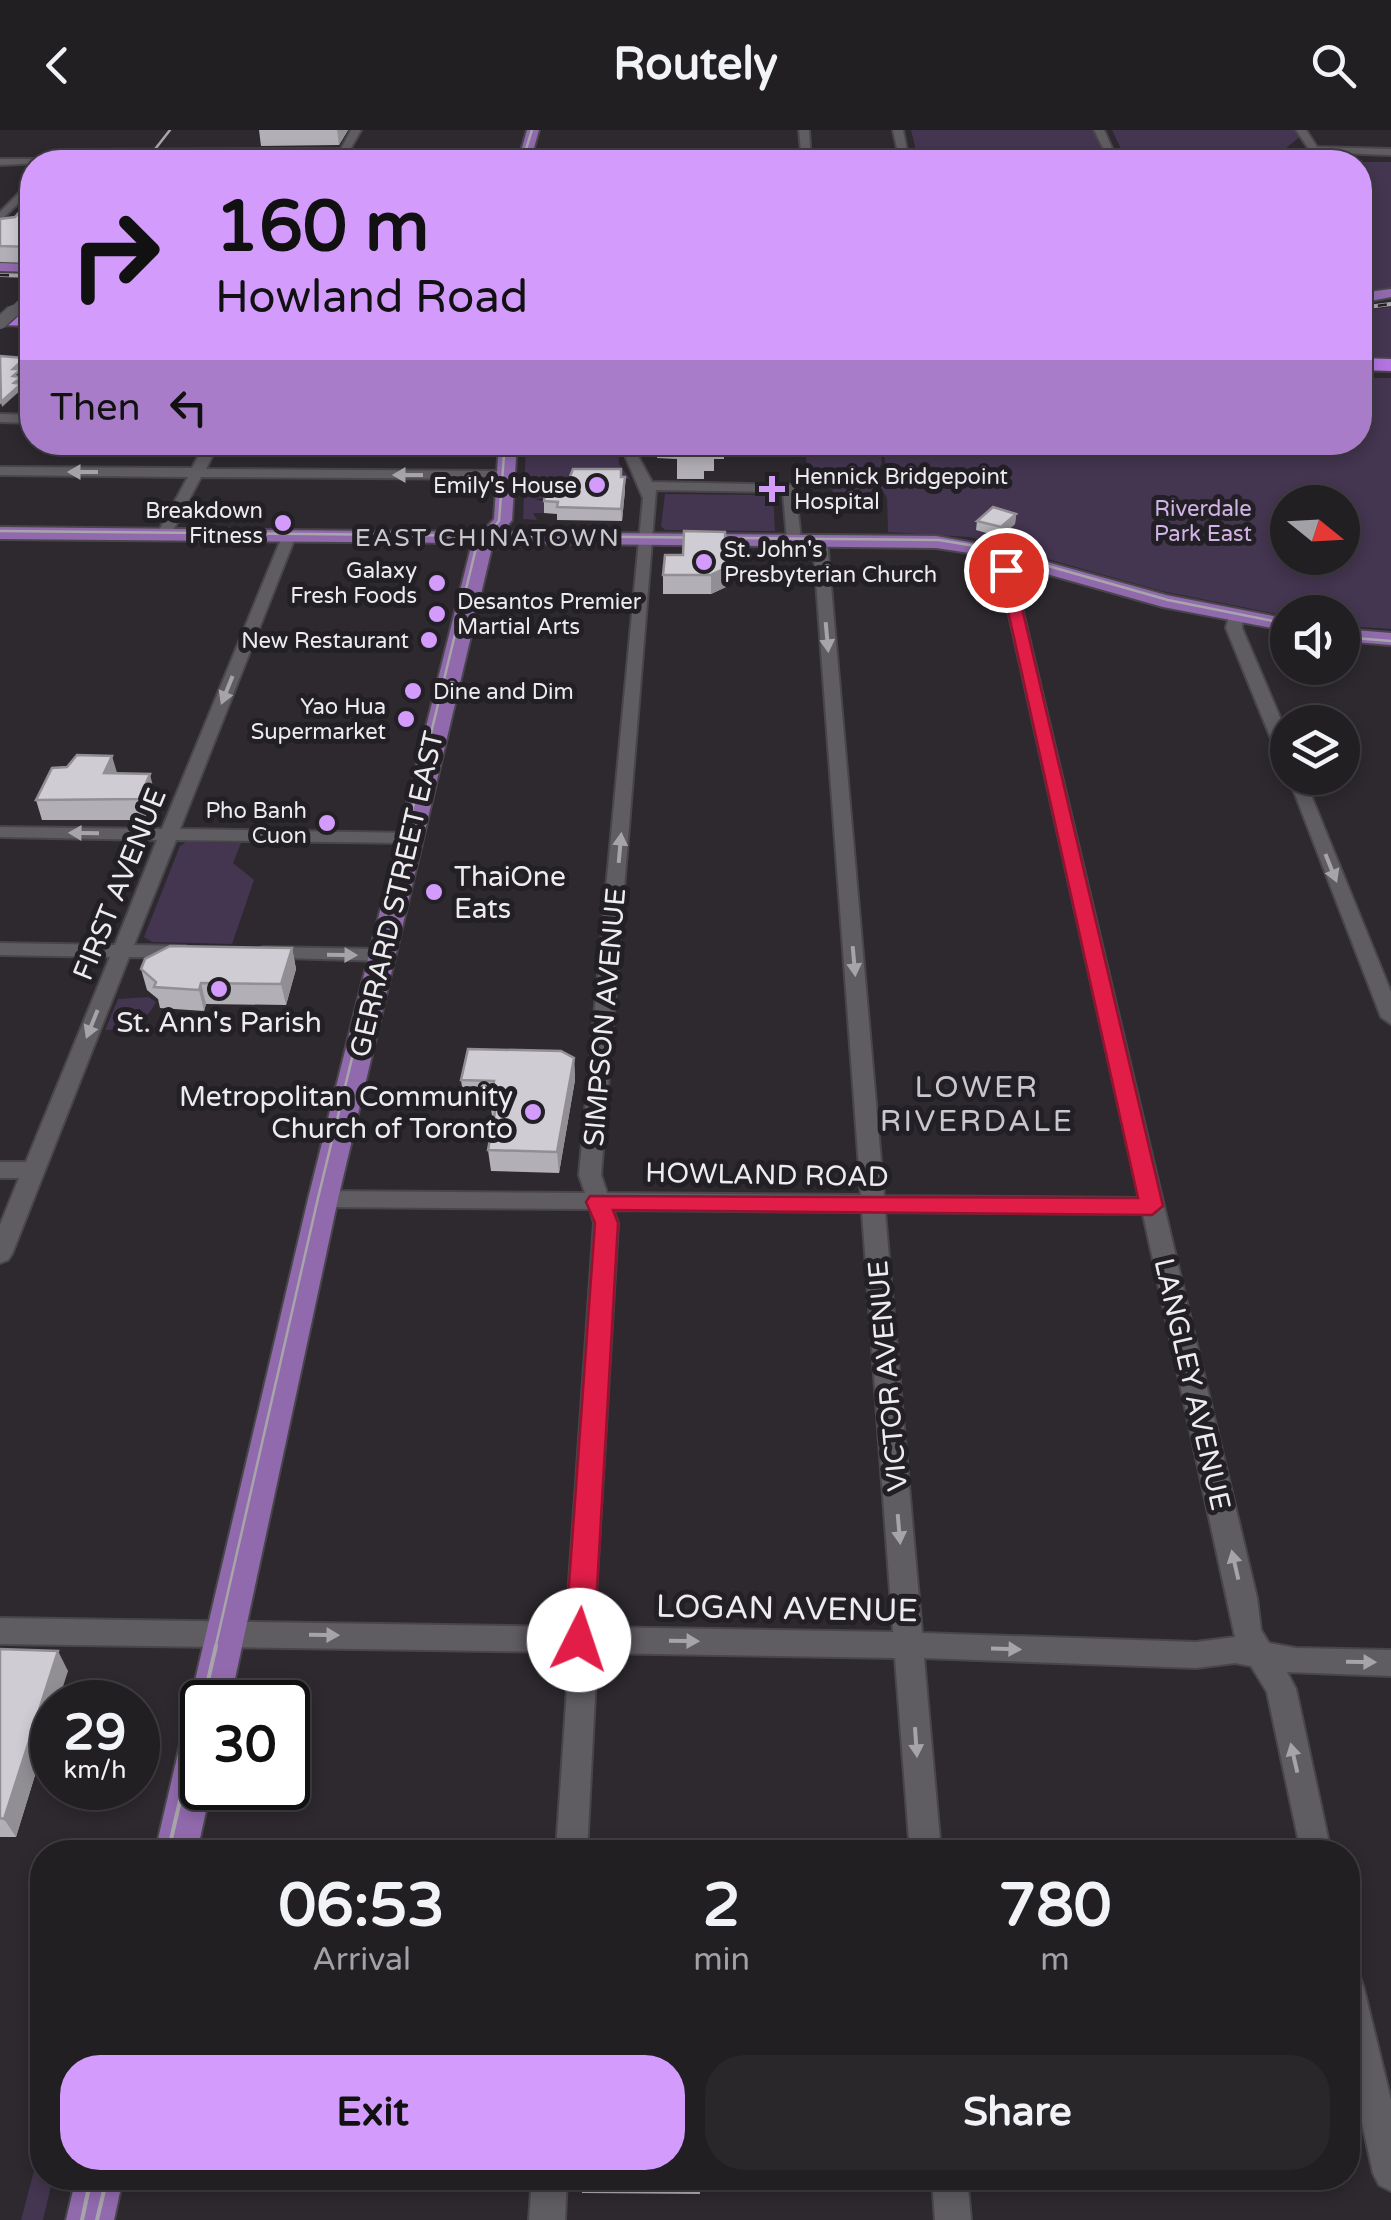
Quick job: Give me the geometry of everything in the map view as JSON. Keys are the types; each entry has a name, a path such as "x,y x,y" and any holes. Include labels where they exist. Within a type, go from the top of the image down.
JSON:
{"main road":[{"name":"GERRARD STREET EAST","path":"215,1680 323,1199 476,561 502,520 507,455"},
{"path":"0,533 944,542 1150,598 1270,622"},
{"path":"1360,637 1391,640"},
{"path":"179,1840 185,1810"},
{"path":"90,2220 97,2190"}],"street":[{"path":"68,150 157,150 166,138"},
{"path":"68,150 76,140"},
{"path":"712,142 712,150"},
{"path":"14,188 20,188"},
{"path":"0,218 20,198"},
{"path":"0,322 20,306"},
{"path":"164,534 206,455"},
{"path":"630,455 650,486 790,488 794,540"},
{"path":"0,471 506,475"},
{"name":"SIMPSON AVENUE","path":"572,1840 582,1676 579,1640 606,1223 590,1176 650,486"},
{"name":"FIRST AVENUE","path":"0,1254 289,535"},
{"name":"VICTOR AVENUE","path":"820,540 923,1840"},
{"name":"LANGLEY AVENUE","path":"1014,559 1006,570 1243,1598 1247,1633 1281,1689 1313,1840"},
{"path":"1234,615 1234,628 1270,715"},
{"path":"1302,795 1391,1017"},
{"path":"0,832 410,838"},
{"path":"0,950 211,953"},
{"path":"248,953 382,955"},
{"path":"0,1170 34,1170"},
{"name":"HOWLAND ROAD","path":"323,1199 1152,1206"},
{"name":"LOGAN AVENUE","path":"0,1631 909,1645 1196,1654 1235,1650 1296,1662 1391,1662"},
{"path":"1360,2041 1391,2173"},
{"path":"547,2220 549,2190"},
{"path":"951,2190 953,2220"}],"green space":[{"path":"911,130 1093,130 1102,150 916,150"},
{"path":"1112,130 1297,130 1301,136 1283,150 1121,150"},
{"path":"1372,162 1391,162 1391,288 1372,291"},
{"path":"1391,307 1391,360 1372,359 1372,309"},
{"name":"Riverdale Park East","path":"1372,378 1391,378 1391,629 1360,627 1360,595 1270,595 1270,613 1161,591 969,537 888,532 887,498 880,486 884,455 1372,455"},
{"path":"526,455 619,455 619,464 630,479 561,478 557,496 535,499 546,502 544,513 533,513 537,520 523,519"},
{"path":"806,455 881,455 874,481 883,499 836,495 828,486 808,485"},
{"path":"665,494 773,495 775,531 665,530 661,526"},
{"path":"186,842 241,843 233,863 254,880 232,944 152,942 144,937 180,846"},
{"path":"149,997 156,1002 141,1020 121,1029 105,1030 118,999"},
{"path":"30,2186 30,2190 50,2190 43,2220 21,2220"}],"building":[{"path":"20,211 20,247 0,246 0,219 15,217"},
{"path":"0,356 20,358 13,369 20,370 13,376 20,377 14,383 20,385 1,402"},
{"path":"573,469 621,469 621,477 625,477 621,509 557,507 558,502 544,501 546,484 567,484"},
{"path":"993,507 1016,514 1001,527 977,521"},
{"path":"684,531 725,532 726,568 711,575 663,575 665,555 683,555"},
{"path":"77,755 112,756 104,773 150,774 139,799 36,800 52,768 67,767"},
{"path":"170,946 292,948 281,984 201,983 199,990 154,987 156,982 141,969 145,959"},
{"name":"Metropolitan Community Church of Toronto","path":"468,1049 561,1051 574,1058 557,1152 488,1150 497,1101 490,1101 494,1081 461,1080"},
{"path":"0,1649 58,1651 49,1680 30,1680 30,1738 4,1819 0,1818"}],"tram line":[{"path":"154,150 170,130"},
{"path":"526,150 532,130"},
{"path":"0,325 20,308"},
{"path":"487,536 499,521 504,455"},
{"path":"0,531 487,536"},
{"path":"215,1649 318,1198 476,548 487,536"},
{"path":"487,536 939,540 981,547 1168,600 1270,620"},
{"path":"1360,638 1391,641"},
{"path":"208,1680 216,1646"},
{"path":"171,1840 180,1801"},
{"path":"82,2220 88,2190"},
{"path":"97,2220 104,2190"}],"railway":[{"path":"0,275 20,276"},
{"path":"1372,306 1391,304"}],"place":[{"name":"Emily's House","path":"597,485"},
{"name":"Hennick Bridgepoint Hospital","path":"772,489"},
{"name":"Breakdown Fitness","path":"283,523"},
{"name":"St. John's Presbyterian Church","path":"704,562"},
{"name":"Galaxy Fresh Foods","path":"437,583"},
{"name":"Desantos Premier Martial Arts","path":"437,614"},
{"name":"New Restaurant","path":"429,640"},
{"name":"Dine and Dim","path":"413,691"},
{"name":"Yao Hua Supermarket","path":"406,719"},
{"name":"Pho Banh Cuon","path":"327,823"},
{"name":"ThaiOne Eats","path":"434,892"},
{"name":"St. Ann's Parish","path":"219,989"},
{"name":"Metropolitan Community Church of Toronto","path":"533,1112"}],"district":[{"name":"EAST CHINATOWN","path":"488,537"},
{"name":"LOWER RIVERDALE","path":"977,1104"}],"route":[{"path":"579,1640 606,1223 598,1202 1152,1206 1006,570"}]}
